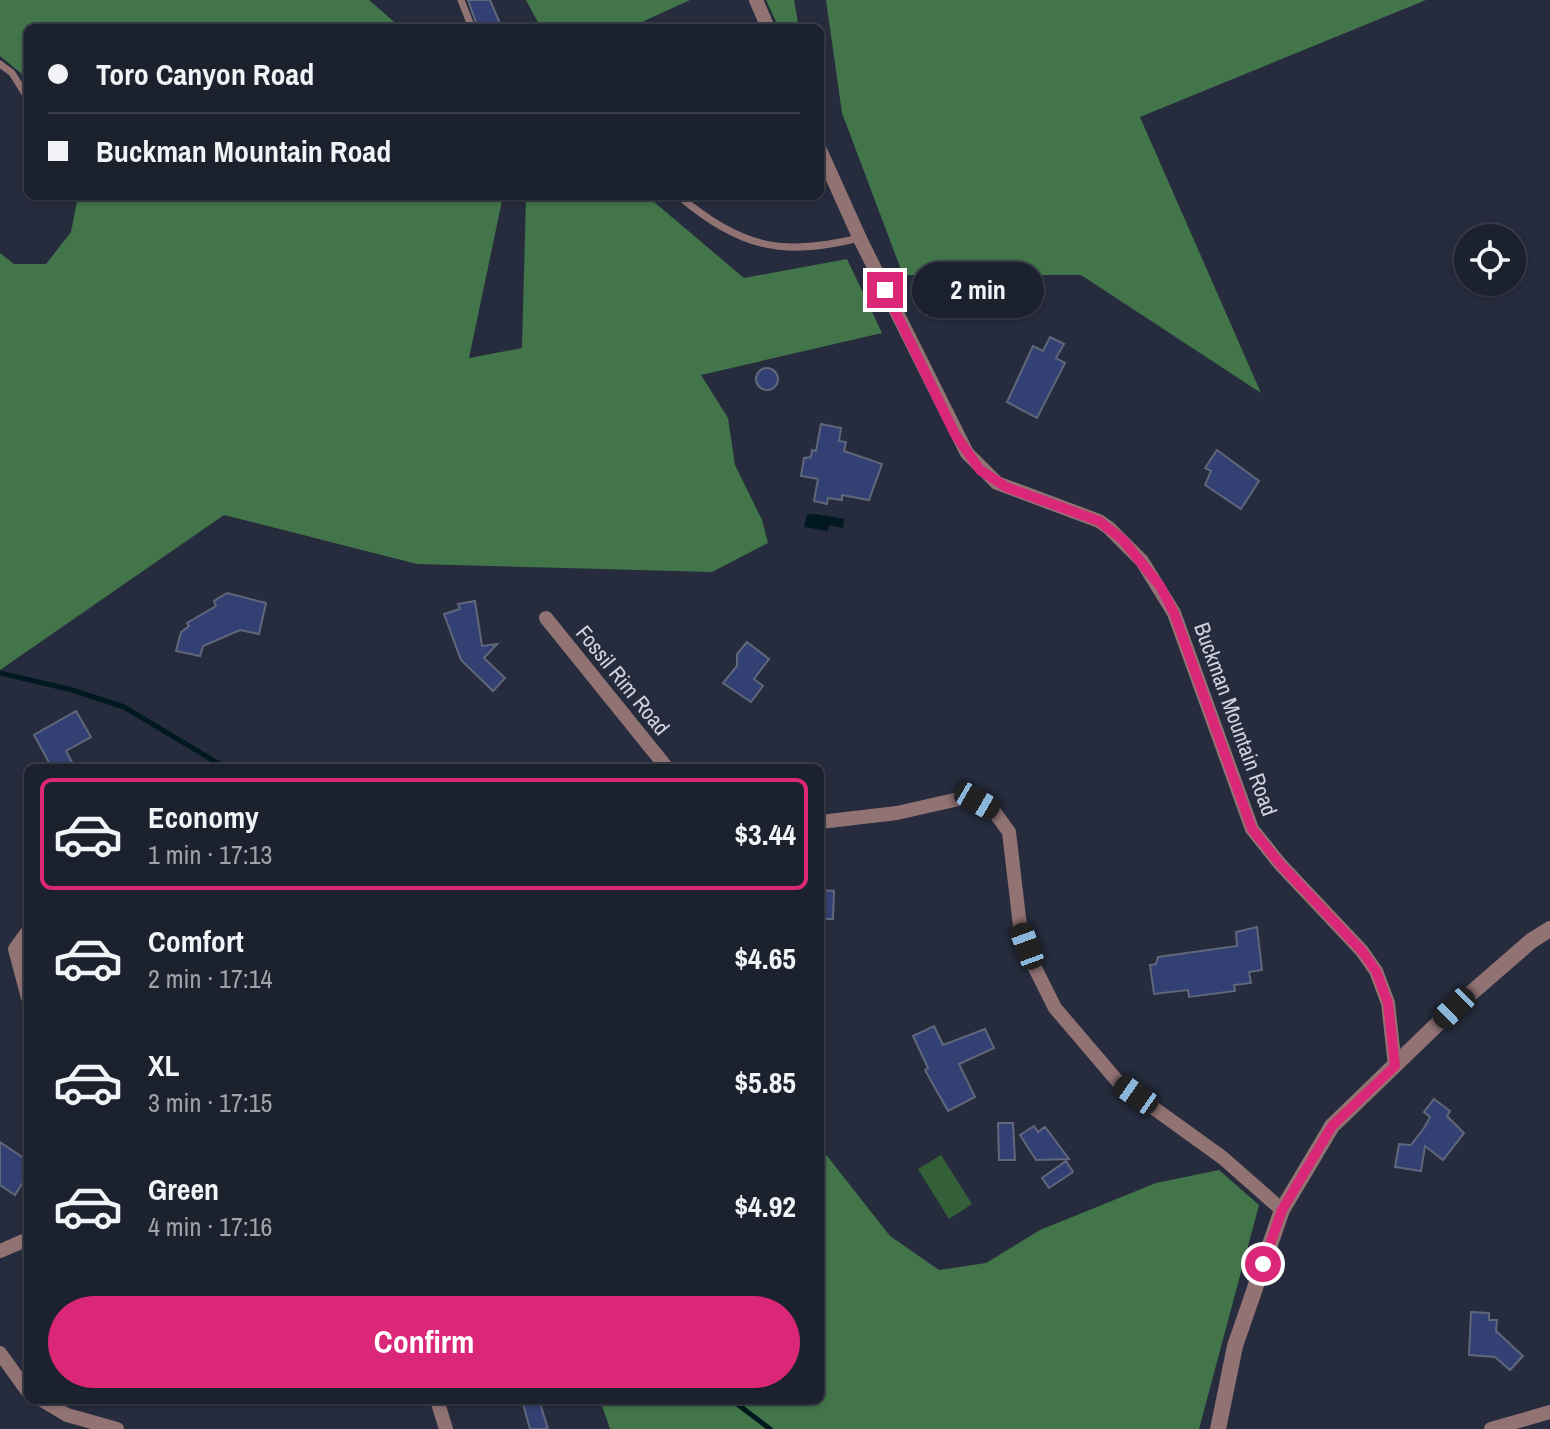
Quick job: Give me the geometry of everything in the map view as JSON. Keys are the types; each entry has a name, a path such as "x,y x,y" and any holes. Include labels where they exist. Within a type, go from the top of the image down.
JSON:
{"street":[{"path":"756,0 766,24"},
{"name":"Buckman Mountain Road","path":"824,159 955,434 980,470 1006,487 1099,521 1123,540 1160,586 1174,613 1252,829 1280,864 1362,951 1376,971 1388,1003 1395,1066"},
{"name":"Fossil Rim Road","path":"546,618 664,764"},
{"path":"824,822 897,813 963,798 993,810 1009,832 1020,926 1034,966 1055,1008 1119,1083 1223,1158 1282,1210"},
{"path":"1218,1429 1235,1346 1282,1210 1332,1126 1465,999 1531,941 1550,929"},
{"path":"24,937 15,949 24,983"},
{"path":"0,1251 24,1241"},
{"path":"0,1353 24,1386"},
{"path":"49,1404 67,1415 117,1429"},
{"path":"438,1404 446,1429"},
{"path":"1491,1429 1550,1412"}],"lane":[{"path":"461,0 470,24"},
{"path":"0,64 12,73 24,92"},
{"path":"684,200 704,217 758,244 814,250 859,238"}],"green space":[{"path":"0,0 369,0 396,24 24,24 24,76 0,56"},
{"path":"526,0 690,0 638,24 539,24"},
{"path":"766,0 794,0 798,24 777,24"},
{"path":"826,0 1426,0 1140,117 1261,393 1081,275 903,275 842,113"},
{"path":"77,200 502,200 469,358 522,348 526,200 652,200 744,278 847,259 882,333 701,375 728,418 735,465 762,520 768,543 712,572 417,564 224,515 0,670 0,253 14,264 46,264 71,232"},
{"path":"824,1152 890,1236 939,1270 986,1263 1040,1230 1156,1183 1219,1170 1259,1205 1199,1429 610,1429 601,1404 824,1404"},
{"path":"941,1155 972,1204 949,1219 918,1169"}],"water":[{"path":"807,515 844,519 843,528 829,525 828,531 804,527"}],"building":[{"path":"468,0 490,0 500,24 477,24"},
{"path":"1050,337 1064,344 1056,358 1065,363 1037,418 1007,402 1033,346 1043,351"},
{"path":"767,368 778,379 767,390 756,379"},
{"path":"821,424 841,428 839,441 846,442 844,451 882,464 869,500 842,495 842,500 828,498 827,504 814,501 818,479 801,476 804,458 811,457 812,450 816,451"},
{"path":"1217,450 1259,481 1241,509 1205,485 1211,471 1205,468"},
{"path":"227,593 266,603 259,634 240,630 203,646 200,656 176,651 181,632 189,626 187,623 216,606 214,601"},
{"path":"475,601 482,646 497,644 484,658 505,678 493,691 461,660 444,614 460,609 458,604"},
{"path":"747,642 769,659 754,679 763,686 751,702 723,683 737,666 737,654"},
{"path":"76,711 91,737 66,751 73,764 50,764 34,735"},
{"path":"824,890 834,891 833,919 824,919"},
{"path":"1257,927 1262,970 1249,972 1251,983 1234,985 1235,991 1189,997 1188,990 1154,994 1150,965 1156,964 1158,957 1237,946 1236,932"},
{"path":"934,1026 943,1045 985,1029 994,1048 959,1064 975,1097 948,1111 925,1070 928,1068 913,1036"},
{"path":"1434,1099 1450,1111 1447,1116 1464,1133 1443,1160 1425,1146 1421,1171 1395,1167 1399,1144 1411,1145 1430,1117 1424,1112"},
{"path":"998,1123 1013,1123 1015,1160 999,1160"},
{"path":"1034,1126 1038,1132 1045,1127 1069,1159 1036,1160 1020,1135"},
{"path":"0,1142 24,1158 24,1180 15,1195 0,1185"},
{"path":"1066,1161 1073,1172 1049,1188 1042,1178"},
{"path":"1471,1312 1489,1313 1489,1320 1497,1320 1496,1331 1523,1356 1510,1370 1495,1357 1469,1355"},
{"path":"523,1404 540,1404 548,1429 530,1429"}],"waterway":[{"path":"0,673 72,690 124,707 219,764"},
{"path":"737,1404 770,1429"}],"route":[{"path":"885,290 955,434 980,470 1006,487 1099,521 1123,540 1160,586 1174,613 1252,829 1280,864 1362,951 1382,985 1388,1003 1395,1066 1332,1126 1282,1210 1263,1264"}]}
